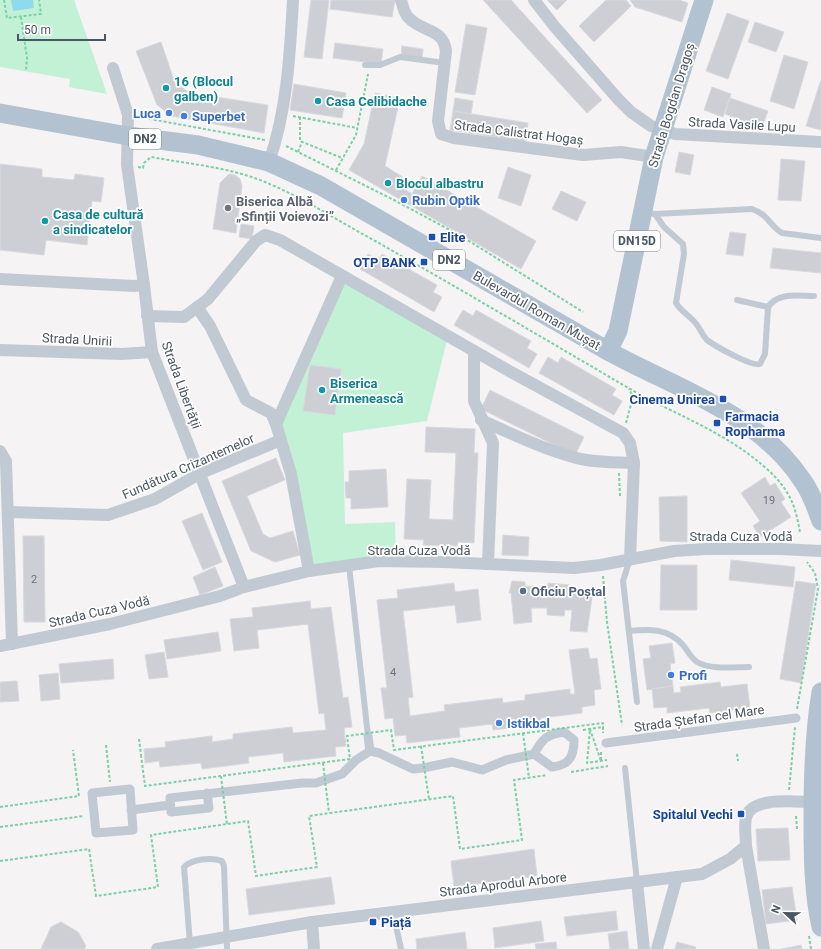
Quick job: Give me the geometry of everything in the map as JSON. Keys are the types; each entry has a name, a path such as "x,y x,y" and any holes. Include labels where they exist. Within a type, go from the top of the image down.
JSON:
{"main road":[{"name":"Strada Bogdan Dragoș","path":"608,351 618,331 649,213 654,157 704,0"},
{"name":"Bulevardul Roman Mușat","path":"0,113 128,136 198,145 269,162 321,186 640,369 724,410 764,437 786,459 803,480 818,504 821,522"},
{"path":"821,692 817,715 815,794 815,883 821,927"}],"street":[{"path":"269,162 276,142 286,90 293,0"},
{"name":"Strada Calistrat Hogaș","path":"401,0 408,17 438,34 445,42 446,52 438,122 441,134 454,138 583,155 621,152 654,157"},
{"name":"Strada Vasile Lupu","path":"534,0 555,27 618,99 631,112 651,126 675,134 821,142"},
{"name":"Strada Libertății","path":"113,68 128,115 127,165 152,352 244,587"},
{"path":"147,316 184,317 208,299 256,242 265,235 280,240 474,351 623,433 630,443 634,463 630,559"},
{"path":"276,424 342,276"},
{"path":"0,279 134,286 144,285"},
{"path":"197,307 210,326 246,400 272,413 291,474 309,571"},
{"name":"Strada Unirii","path":"0,350 122,354 152,352"},
{"path":"474,351 474,401 481,420 493,444 488,564"},
{"path":"481,420 541,448 573,457 594,461 634,463"},
{"name":"Fundătura Crizantemelor","path":"9,512 108,515 155,498 200,473 281,440"},
{"path":"0,451 6,461 9,512 6,645"},
{"name":"Strada Cuza Vodă","path":"6,645 110,624 220,596 244,587 309,571 378,561 444,562 574,568 602,565 674,551 706,549 821,551"},
{"name":"Strada Ștefan cel Mare","path":"606,743 796,718"},
{"path":"207,793 209,808 171,812 170,798 207,793 328,780 342,774 356,760 370,751 413,768 423,768 452,762 482,770 506,760 534,754 549,734 564,732 574,740 574,750 570,759 563,766 552,767 534,754"},
{"path":"368,736 370,751"},
{"path":"130,790 133,830 96,833 92,793 111,791 130,790"},
{"path":"764,949 746,846 746,818 748,812 755,806 763,803 815,794"},
{"path":"132,810 170,805"},
{"name":"Strada Aprodul Arbore","path":"157,949 190,944 227,943 312,922 702,874 730,859 746,846"},
{"path":"657,949 677,877"},
{"path":"637,882 644,949"},
{"path":"312,922 314,949"}],"lane":[{"path":"367,65 384,64 400,57 445,63"},
{"path":"649,213 752,209 766,216 782,233 821,238"},
{"path":"649,213 683,244 684,254 676,303 679,309 697,325 702,334 709,341 752,364 760,364 765,354 768,307 779,297 814,296"},
{"path":"737,300 768,307"},
{"path":"630,559 623,581 637,702"},
{"path":"349,565 368,736"},
{"path":"629,631 654,629 665,631 682,644 697,662 718,666 749,667"},
{"path":"625,768 637,882"},
{"path":"190,944 184,867 192,861 218,860 222,861 224,866 227,943"},
{"path":"393,912 401,949"}],"path":[{"path":"4,0 7,18 41,14 39,0"},
{"path":"21,16 27,58 26,71"},
{"path":"336,170 356,135 367,65"},
{"path":"281,114 357,128"},
{"path":"300,117 299,138 302,142 342,158"},
{"path":"298,152 302,142"},
{"path":"127,165 143,168 144,163 151,157 242,174 280,188 420,266 628,388 717,432 750,455 782,484 794,502 800,534"},
{"path":"623,433 633,397 628,388"},
{"path":"789,790 796,718 818,589 815,573 802,556"},
{"path":"139,739 144,786 350,759 347,736 391,730 394,750 603,723 604,727 583,730"},
{"path":"523,733 529,778"},
{"path":"106,745 111,791"},
{"path":"421,746 429,799"},
{"path":"0,807 79,796 73,750"},
{"path":"737,754 738,761"},
{"path":"587,763 608,760"},
{"path":"323,763 329,813"},
{"path":"565,772 608,766"},
{"path":"2,861 89,849 96,896 158,887 151,836 248,822 256,876 317,867 310,816 453,796 460,849 522,840 514,780 550,774"},
{"path":"222,776 227,824"},
{"path":"0,828 94,815"}],"green space":[{"path":"0,0 74,0 107,94 69,87 70,79 0,67"},
{"path":"342,276 448,336 427,421 343,433 345,524 395,522 396,561 309,571 276,424"}],"water":[{"path":"11,0 33,0 34,8 13,11"}],"building":[{"path":"311,0 329,0 322,59 304,57"},
{"path":"331,0 395,0 392,17 330,9"},
{"path":"483,0 511,0 602,100 587,113"},
{"path":"547,0 567,0 557,10"},
{"path":"606,0 626,0 631,6 594,42 579,26"},
{"path":"630,0 679,0 688,3 682,22 635,7"},
{"path":"727,13 749,21 728,79 706,71"},
{"path":"755,22 784,32 776,52 748,42"},
{"path":"466,24 487,28 475,95 455,92"},
{"name":"16 (Blocul galben)","path":"161,42 175,83 190,93 268,105 264,133 172,116 157,105 136,51"},
{"path":"335,43 383,49 381,64 333,58"},
{"path":"402,46 423,49 422,59 401,57"},
{"path":"784,55 808,62 794,109 770,101"},
{"path":"821,80 821,130 806,126"},
{"name":"Casa Celibidache","path":"294,84 346,93 342,118 290,110"},
{"path":"712,87 731,94 723,117 704,110"},
{"name":"Blocul albastru","path":"375,93 400,98 385,166 406,179 402,187 412,194 422,176 536,241 521,269 349,170 364,144"},
{"path":"455,98 473,101 471,114 453,111"},
{"path":"730,98 768,111 762,127 725,114"},
{"path":"453,111 528,123 525,142 450,130"},
{"path":"679,152 694,155 690,175 675,172"},
{"path":"781,159 805,161 801,201 778,200"},
{"name":"Casa de cultură a sindicatelor","path":"0,164 42,169 42,177 74,180 75,174 104,178 101,202 92,201 87,245 46,240 44,255 0,250"},
{"path":"508,167 531,175 521,206 498,198"},
{"name":"Biserica Albă „Sfinții Voievozi”","path":"229,174 235,175 240,179 242,186 236,233 213,229 220,183"},
{"path":"561,191 586,202 577,221 552,209"},
{"path":"241,224 254,226 252,239 239,237"},
{"path":"730,232 746,234 743,256 726,254"},
{"path":"773,248 821,253 821,273 770,268"},
{"path":"368,254 378,260 382,254 437,285 433,292 442,297 434,312 360,269"},
{"path":"463,310 473,316 476,310 531,341 527,348 537,354 529,368 454,325"},
{"path":"548,357 558,363 561,357 616,389 612,395 622,401 614,415 539,373"},
{"name":"Biserica Armenească","path":"310,365 341,369 335,415 303,411"},
{"path":"490,390 584,437 575,455 481,409"},
{"path":"426,427 475,429 474,453 478,453 474,543 458,542 457,546 423,545 424,540 404,539 407,479 431,480 429,519 453,520 456,453 425,452"},
{"path":"276,458 285,480 247,496 263,534 270,538 293,531 300,555 275,562 251,551 222,481"},
{"path":"386,469 388,507 351,509 351,498 346,498 345,482 349,482 349,471"},
{"path":"765,477 770,486 775,483 785,499 781,502 791,517 760,537 753,526 760,521 741,493"},
{"path":"687,496 687,542 660,541 659,497"},
{"path":"202,513 222,562 203,570 182,521"},
{"path":"503,535 529,537 528,556 502,555"},
{"path":"23,536 44,536 45,622 24,622"},
{"path":"731,560 795,567 793,587 729,580"},
{"path":"661,565 697,565 697,610 660,610"},
{"path":"215,567 223,586 200,595 193,577"},
{"path":"512,581 525,582 525,586 548,587 548,583 569,585 568,589 593,591 587,632 570,631 572,610 565,610 564,616 547,615 547,608 531,608 532,622 514,624 511,593 509,593"},
{"path":"796,581 816,584 801,683 780,679"},
{"path":"454,583 455,592 478,589 481,620 457,623 455,605 403,611 413,697 408,698 410,716 445,711 444,705 502,698 503,703 525,700 525,695 570,689 570,694 575,694 569,650 588,648 590,659 597,658 601,689 594,690 595,705 582,707 582,713 541,718 542,724 493,730 492,724 459,728 460,737 407,743 406,735 395,736 393,718 385,719 381,688 387,688 377,600 398,598 397,590"},
{"path":"310,601 311,609 331,607 343,698 348,697 352,727 344,728 346,746 335,747 336,756 284,762 283,753 248,757 249,763 202,769 201,763 160,767 159,761 145,763 144,749 166,747 165,742 212,736 212,742 233,739 233,734 292,727 293,733 326,730 324,713 319,714 308,624 257,630 259,648 234,651 230,619 253,617 252,608"},
{"path":"218,632 221,651 167,659 164,640"},
{"path":"672,643 675,663 670,664 673,686 647,690 643,659 651,658 649,646"},
{"path":"164,652 168,677 149,679 145,655"},
{"path":"113,659 114,679 61,683 59,664"},
{"path":"58,673 60,699 41,701 39,675"},
{"path":"17,681 19,701 0,702 0,682"},
{"path":"720,682 721,687 747,684 750,708 710,713 709,708 667,713 667,707 654,708 652,689 673,686 674,693 681,692 680,687"},
{"path":"788,828 790,860 758,861 756,829"},
{"path":"534,849 537,876 454,887 451,861"},
{"path":"331,877 335,904 249,915 246,889"},
{"path":"792,887 797,920 766,924 762,890"},
{"path":"616,911 618,930 567,936 564,917"},
{"path":"541,921 544,941 495,948 493,928"},
{"path":"61,922 78,932 86,946 84,949 41,949 51,927"},
{"path":"627,931 629,949 610,949 608,934"},
{"path":"465,932 467,949 417,949 416,939"},
{"path":"556,942 557,949 536,949 535,944"},
{"path":"677,942 696,947 695,949 675,949"},
{"path":"801,945 802,949 782,949"}],"place":[{"name":"16 (Blocul galben)","path":"166,88"},
{"name":"Casa Celibidache","path":"318,101"},
{"name":"Luca","path":"169,113"},
{"name":"Superbet","path":"184,116"},
{"name":"Blocul albastru","path":"388,183"},
{"name":"Rubin Optik","path":"404,200"},
{"name":"Biserica Albă „Sfinții Voievozi”","path":"228,208"},
{"name":"Casa de cultură a sindicatelor","path":"45,221"},
{"name":"Elite","path":"432,237"},
{"name":"OTP BANK","path":"424,262"},
{"name":"Biserica Armenească","path":"322,390"},
{"name":"Cinema Unirea","path":"723,399"},
{"name":"Farmacia Ropharma","path":"717,423"},
{"name":"Oficiu Poștal","path":"523,591"},
{"name":"Profi","path":"671,675"},
{"name":"Istikbal","path":"499,723"},
{"name":"Spitalul Vechi","path":"741,814"},
{"name":"Piață","path":"373,922"}]}
